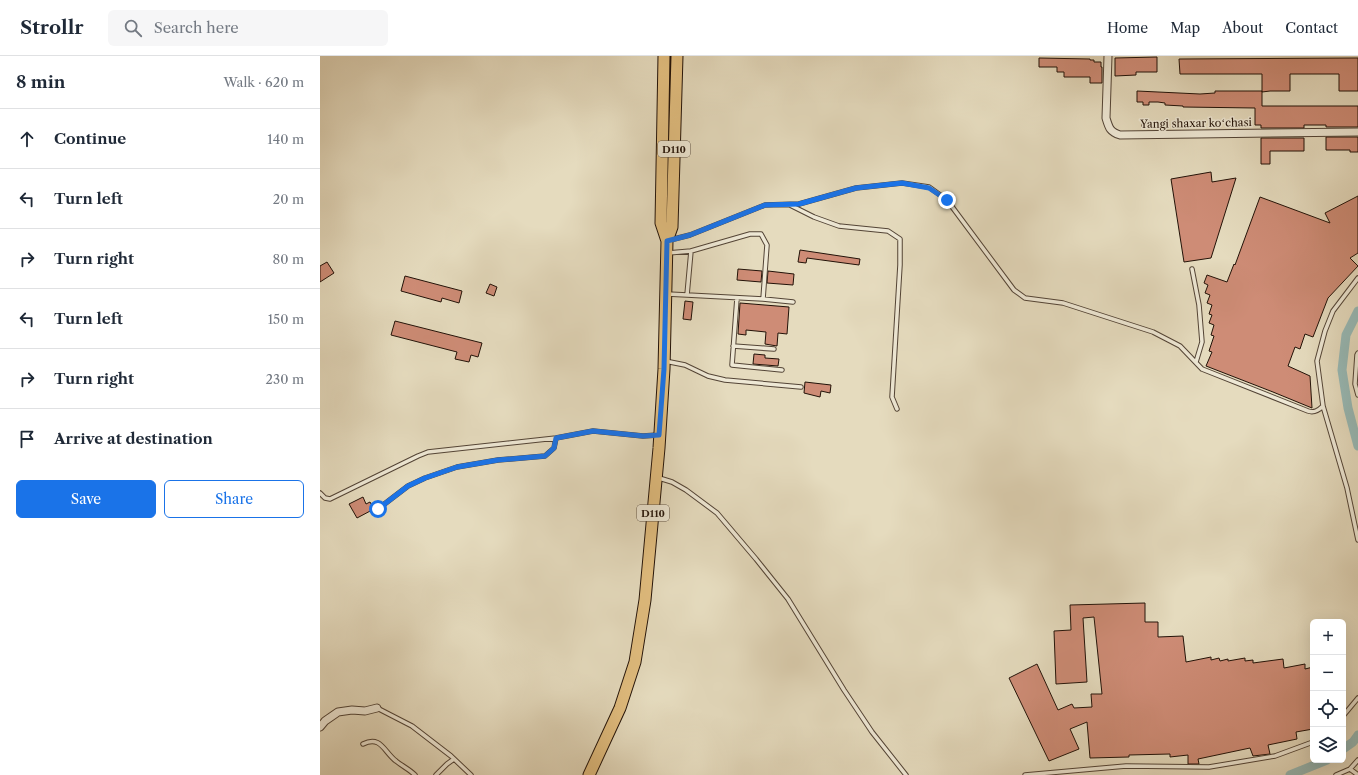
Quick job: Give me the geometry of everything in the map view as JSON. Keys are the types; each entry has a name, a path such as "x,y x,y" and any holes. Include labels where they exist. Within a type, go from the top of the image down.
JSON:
{"main road":[{"path":"656,56 664,77"},
{"name":"D110","path":"589,775 620,708 635,662 645,600 656,477 664,361 667,241 661,223 664,56"},
{"name":"D110","path":"667,241 672,227 677,56"}],"street":[{"name":"Yangi shaxar koʻchasi","path":"1108,56 1106,118 1113,133 1120,135 1358,132"},
{"path":"320,727 325,721 338,712 352,710 365,711 377,708"}],"lane":[{"path":"667,241 690,235 765,205 799,204 856,188 902,183 929,188 947,200 1014,290 1025,298 1063,303 1153,332 1180,346 1202,369 1308,411 1313,412 1319,410 1322,406"},
{"path":"789,204 814,218 840,226 888,231 900,239 900,265 892,397 897,409"},
{"path":"667,253 691,251 750,234 761,234 767,245 763,299"},
{"path":"687,295 691,251"},
{"path":"1192,269 1199,305 1202,342 1196,362"},
{"path":"1358,278 1333,311 1325,331 1317,361 1322,406 1347,488 1358,540"},
{"path":"666,294 793,302"},
{"path":"737,298 732,365 782,370"},
{"path":"733,346 774,349"},
{"path":"1358,353 1355,384 1358,395"},
{"path":"664,361 685,365 708,376 725,380 801,387"},
{"path":"320,493 325,498 330,499 428,452 556,438 593,431 643,436 659,435"},
{"path":"378,509 408,486 425,478 457,467 498,460 545,456 554,448 556,438"},
{"path":"656,477 672,482 686,490 717,513 788,599 844,690 872,732 906,775"},
{"path":"1346,712 1358,698"},
{"path":"377,708 412,726 454,759 471,775"},
{"path":"363,744 370,741 378,742 395,761 415,775"},
{"path":"1025,775 1126,766 1209,767 1275,756 1310,743"},
{"path":"436,775 454,759"},
{"path":"1336,775 1350,768 1358,760"},
{"path":"1350,768 1358,775"}],"building":[{"path":"1157,57 1157,72 1136,72 1136,75 1115,76 1115,58"},
{"path":"1039,58 1090,59 1094,60 1094,62 1101,62 1102,83 1090,83 1090,77 1064,77 1064,72 1057,72 1057,67 1039,67"},
{"path":"1358,58 1358,91 1339,91 1339,74 1290,74 1290,91 1262,92 1262,74 1180,74 1179,59"},
{"path":"1137,91 1200,94 1215,93 1215,91 1262,91 1262,106 1358,106 1358,127 1304,125 1304,128 1261,128 1261,125 1255,125 1255,108 1183,107 1165,105 1165,103 1158,102 1149,102 1149,105 1143,105 1143,102 1137,102"},
{"path":"1142,120 1149,120 1149,127 1142,127"},
{"path":"1326,137 1358,137 1358,152 1350,152 1350,150 1326,150"},
{"path":"1261,138 1304,138 1304,151 1270,151 1270,164 1261,164"},
{"path":"1211,172 1212,182 1236,178 1211,258 1184,262 1171,179"},
{"path":"1358,196 1358,253 1350,258 1358,266 1328,298 1313,337 1305,334 1300,349 1295,347 1288,366 1310,376 1312,408 1206,366 1212,352 1209,351 1214,336 1211,335 1214,325 1209,323 1212,315 1209,314 1212,305 1207,303 1210,295 1205,293 1208,285 1204,283 1207,275 1227,282 1234,264 1235,265 1260,197 1330,223 1325,213"},
{"path":"800,250 860,259 859,265 807,258 806,263 798,262"},
{"path":"327,262 334,273 320,282 320,266"},
{"path":"738,269 762,271 761,282 737,280"},
{"path":"768,271 794,274 793,285 767,283"},
{"path":"405,276 462,291 459,303 442,298 441,302 401,291"},
{"path":"490,284 497,287 494,296 486,293"},
{"path":"685,301 693,302 691,320 683,319"},
{"path":"740,303 789,307 787,334 778,333 777,346 765,344 766,332 746,330 746,335 738,334"},
{"path":"395,321 482,343 478,357 471,355 469,362 455,359 457,352 391,335"},
{"path":"754,354 765,355 765,358 779,359 778,366 753,364"},
{"path":"805,382 831,385 830,393 821,391 820,397 804,393"},
{"path":"363,497 366,504 370,502 374,509 357,518 349,504"},
{"path":"1145,603 1145,622 1158,622 1158,637 1183,636 1186,662 1211,657 1211,660 1219,658 1220,661 1245,658 1245,661 1253,660 1253,663 1283,659 1284,668 1305,664 1305,669 1310,668 1310,730 1296,732 1297,739 1268,745 1270,754 1253,756 1250,748 1198,759 1199,764 1188,764 1188,755 1170,757 1170,754 1129,755 1129,757 1090,758 1087,722 1070,729 1079,749 1049,761 1009,678 1037,664 1058,710 1072,704 1074,708 1092,707 1091,694 1102,694 1094,617 1083,618 1087,682 1056,684 1054,631 1071,630 1070,605"}],"waterway":[{"path":"1358,311 1346,335 1342,370 1348,408 1358,446"},
{"path":"1346,747 1353,742 1358,735"},
{"path":"1290,775 1320,763"}],"route":[{"path":"378,509 408,486 425,478 457,467 498,460 545,456 554,448 556,438 593,431 643,436 659,435 664,369 667,241 690,235 765,205 799,204 856,188 902,183 929,188 947,200"}]}
